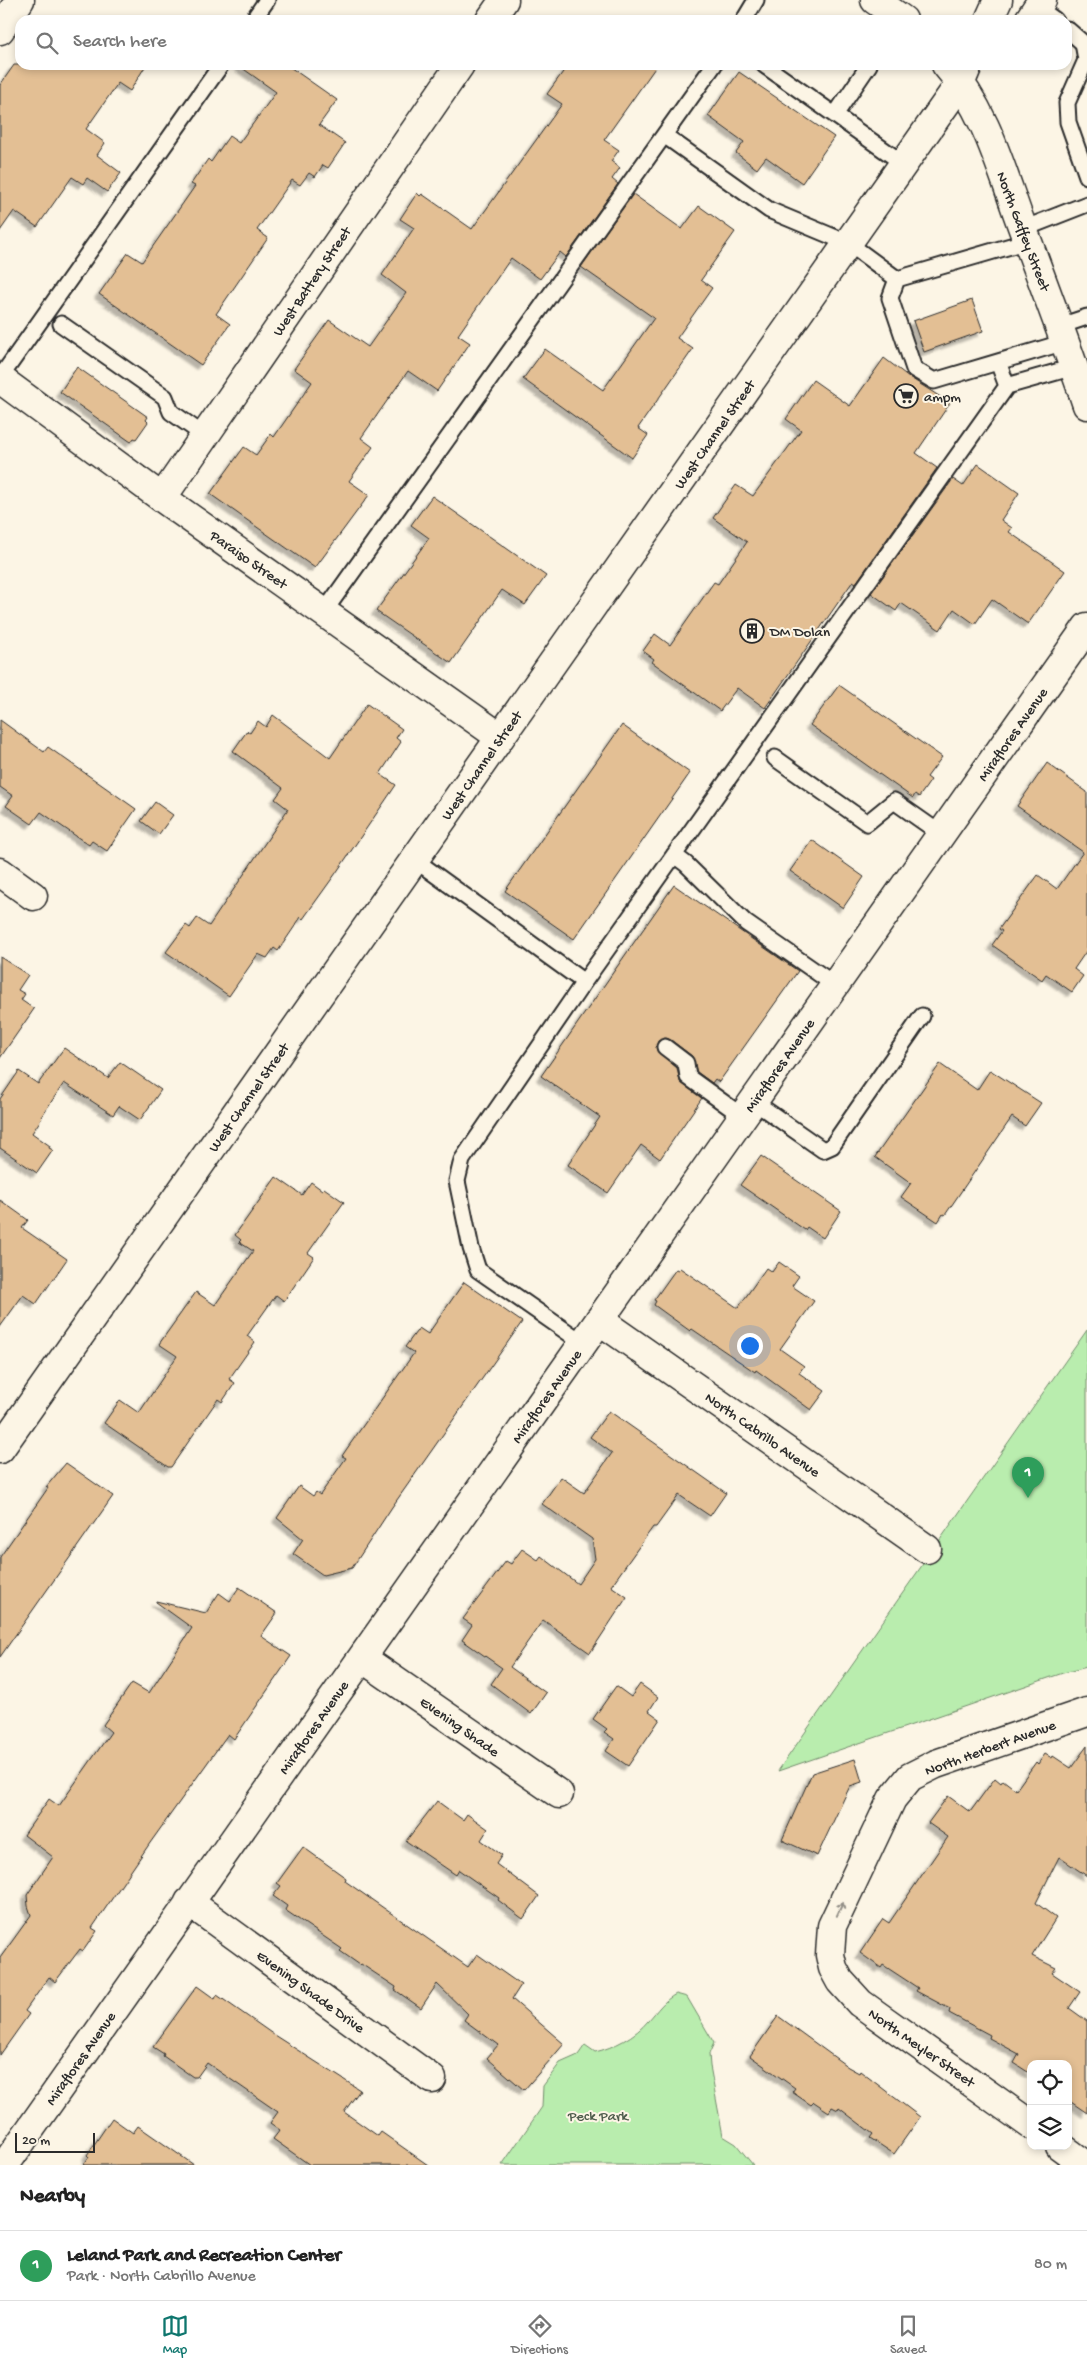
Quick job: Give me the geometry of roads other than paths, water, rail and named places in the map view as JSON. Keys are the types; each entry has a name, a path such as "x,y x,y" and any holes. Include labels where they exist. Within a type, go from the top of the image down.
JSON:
{"street":[{"path":"0,30 20,0"},
{"path":"494,15 504,0"},
{"path":"875,0 894,15"},
{"path":"991,15 998,0"},
{"name":"West Battery Street","path":"162,498 457,70"},
{"name":"West Channel Street","path":"5,1431 415,860 904,164 963,70"},
{"name":"North Gaffey Street","path":"964,70 1063,334 1087,405"},
{"name":"Paraiso Street","path":"0,379 162,498 500,737"},
{"name":"Miraflores Avenue","path":"5,2165 1087,627"},
{"path":"0,872 33,896"},
{"name":"North Cabrillo Avenue","path":"599,1320 927,1549"},
{"name":"Evening Shade","path":"362,1658 559,1794"},
{"name":"North Herbert Avenue","path":"830,1955 832,1926 892,1799 910,1777 936,1764 1087,1712"},
{"name":"Evening Shade Drive","path":"190,1902 432,2079"},
{"name":"North Meyler Street","path":"830,1955 832,1968 840,1981 860,2003 1027,2122"},
{"path":"1065,2150 1086,2165"}],"lane":[{"path":"256,15 267,0"},
{"path":"747,15 756,0"},
{"path":"1072,33 1083,43 1086,60 1067,102 1068,122 1087,176"},
{"path":"0,379 217,70"},
{"path":"324,612 710,70"},
{"path":"771,70 904,164"},
{"path":"835,115 866,70"},
{"path":"664,135 769,210 848,243 896,279"},
{"path":"896,279 1025,235 1087,204"},
{"path":"896,279 890,298 914,369 934,381 998,362 1063,334 1087,317"},
{"path":"61,324 165,397 171,412 205,436"},
{"path":"998,362 1007,386"},
{"path":"584,1343 478,1270 471,1248 457,1182 462,1160 584,982 1007,386 1074,367"},
{"path":"776,758 867,823 894,801 941,834"},
{"path":"674,855 686,864 746,923 835,985"},
{"path":"415,860 584,982"},
{"path":"666,1048 686,1063 688,1077 823,1150 832,1146 922,1016"}],"place":[{"name":"ampm","path":"906,396"},
{"name":"DM Dolan","path":"752,631"},
{"name":"Leland Park and Recreation Center","path":"1028,1498"}],"park label":[{"name":"Peck Park","path":"598,2115"}]}
